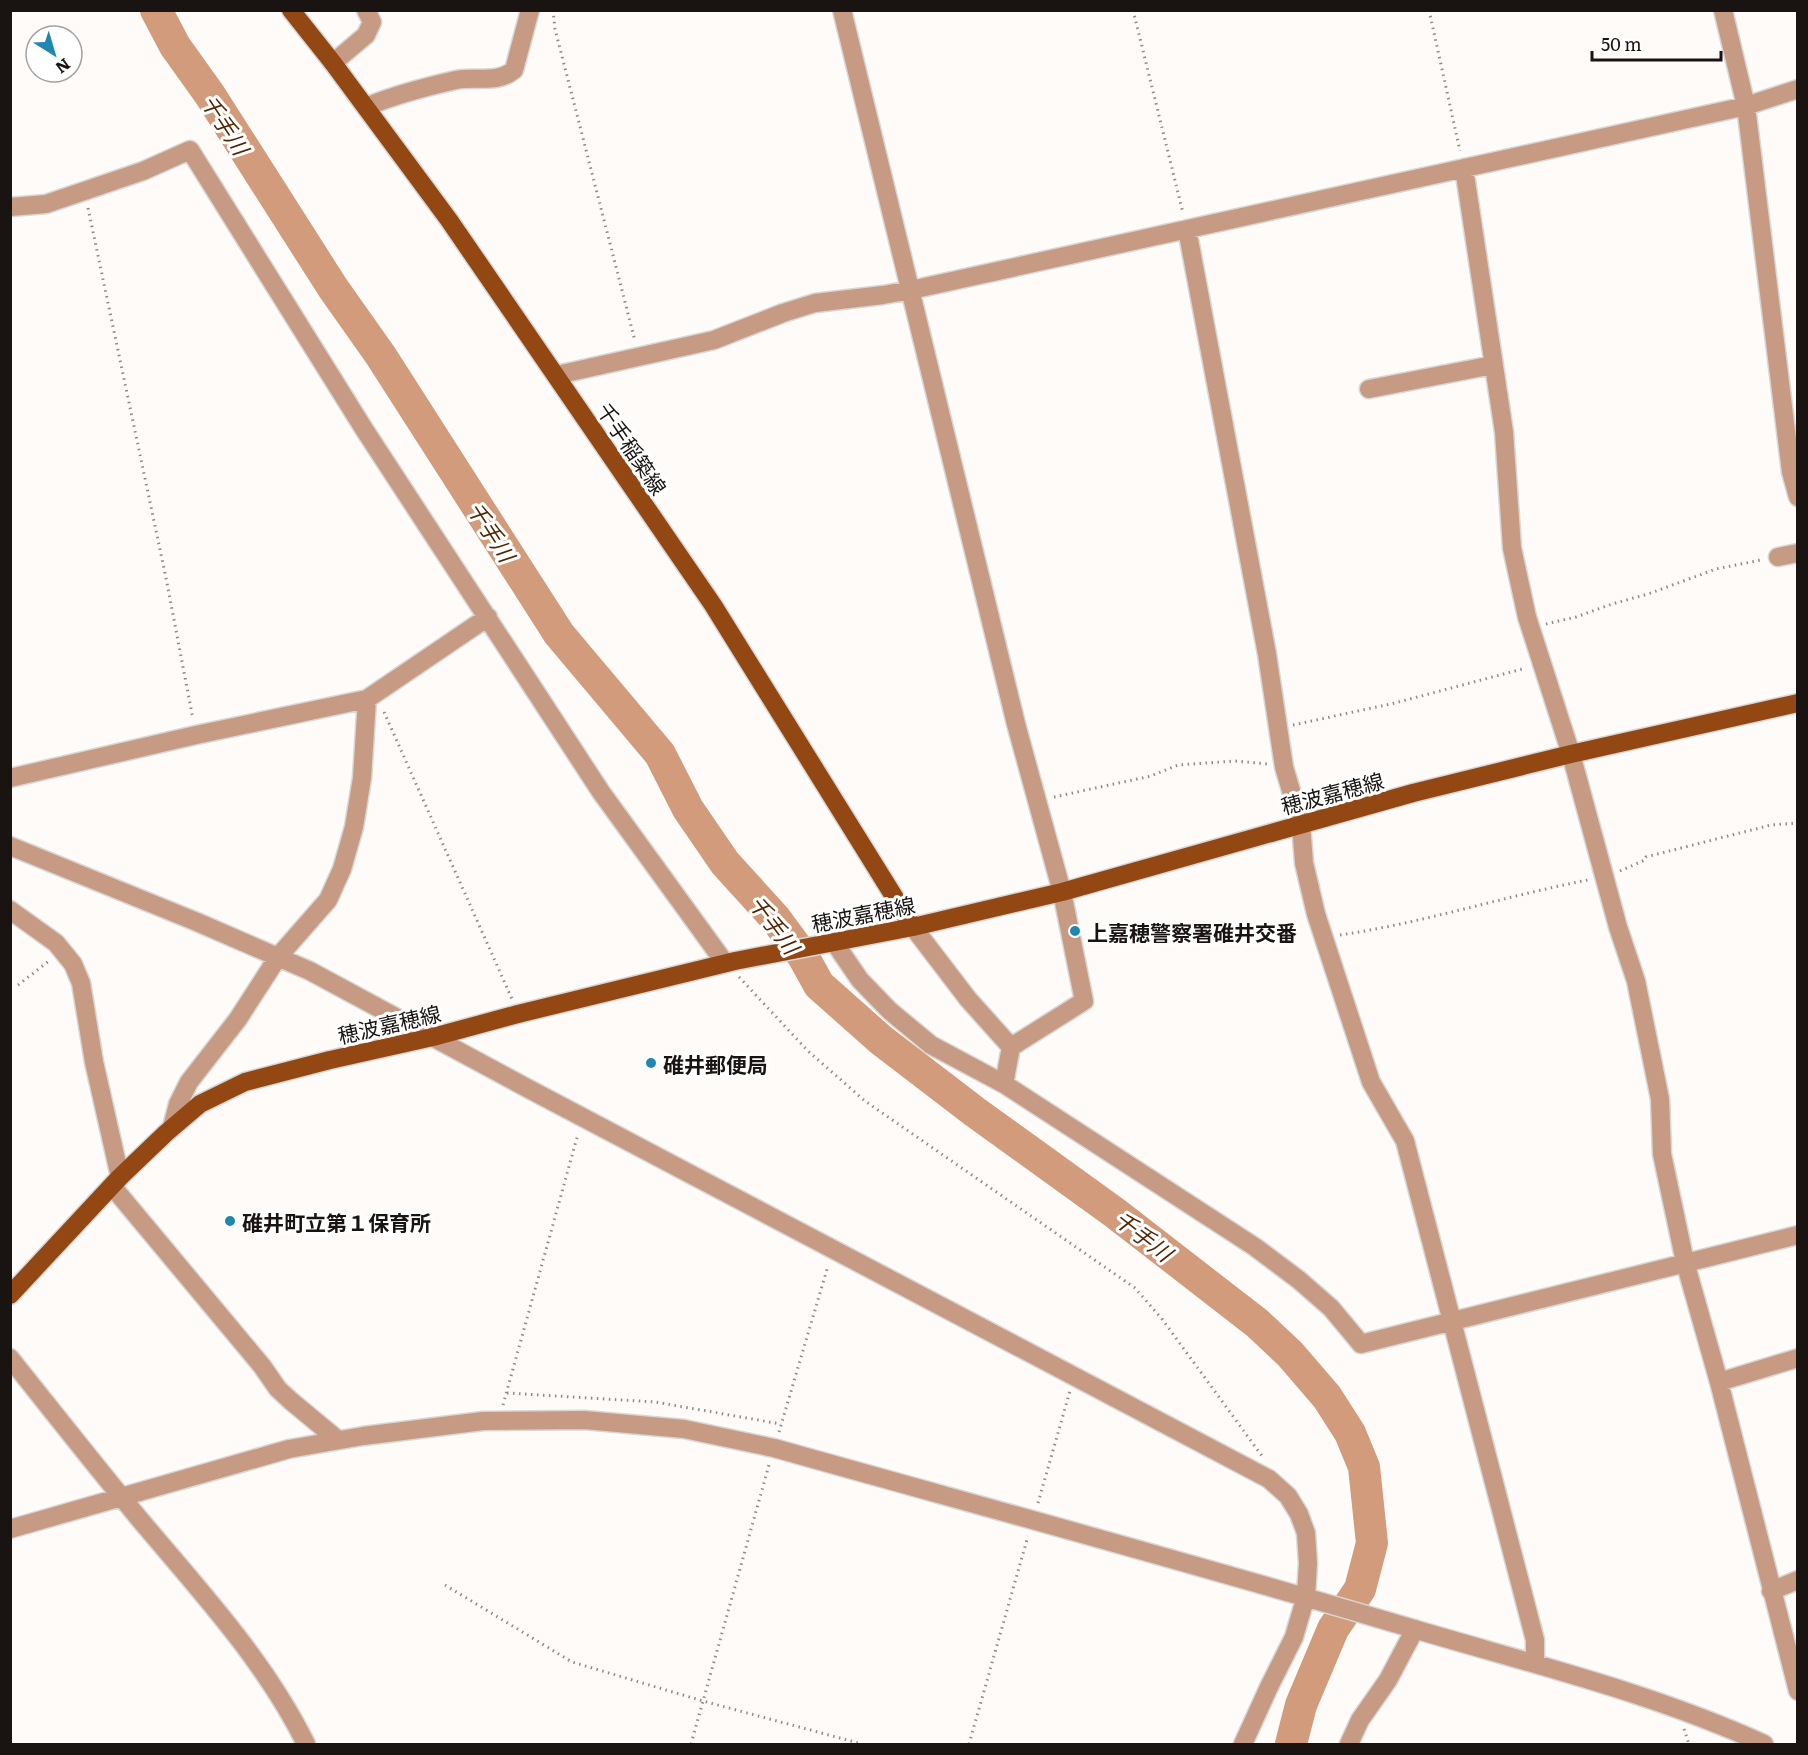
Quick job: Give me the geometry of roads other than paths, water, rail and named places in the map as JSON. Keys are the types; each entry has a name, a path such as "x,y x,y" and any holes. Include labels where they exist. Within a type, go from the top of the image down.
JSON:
{"main road":[{"name":"千手稲築線","path":"291,10 449,220 714,605 914,927"},
{"name":"穂波嘉穂線","path":"10,1295 116,1181 172,1127 200,1104 244,1082 730,962 914,927 1062,892 1413,793 1571,754 1797,703"}],"street":[{"path":"333,63 366,35 372,22 366,10"},
{"path":"366,107 387,98 458,80 497,78 508,75 514,70 531,10"},
{"path":"842,10 1013,713 1062,892 1084,1002 1011,1047 1004,1084"},
{"path":"1723,10 1746,106 1791,472 1797,497"},
{"path":"557,375 714,340 815,303 911,290 1746,106 1797,89"},
{"path":"10,207 46,204 143,171 190,150 364,429 601,792 730,962"},
{"path":"1464,168 1504,432 1512,548 1530,628 1571,754 1638,991 1660,1099 1662,1154 1685,1262 1719,1382 1797,1691"},
{"path":"1187,229 1268,654 1284,767 1301,824 1304,863 1323,937 1371,1082 1405,1141 1535,1640 1535,1664"},
{"path":"1369,389 1493,365"},
{"path":"1778,557 1797,553"},
{"path":"10,778 371,696 488,617"},
{"path":"172,1127 178,1104 189,1082 238,1019 278,957 328,900 342,869 354,827 371,696"},
{"path":"10,846 310,971 832,1250 1269,1479 1288,1496 1299,1514 1306,1533 1308,1563 1306,1596 1294,1637 1243,1744"},
{"path":"10,910 56,943 73,964 81,983 116,1181 166,1253 207,1299 278,1389 338,1440"},
{"path":"914,927 968,999 1011,1047"},
{"path":"830,942 890,1011 932,1045 1004,1084 1255,1247 1299,1280 1330,1308 1361,1344 1797,1235"},
{"path":"10,1358 121,1497 232,1630 277,1690 306,1744"},
{"path":"1719,1382 1797,1358"},
{"path":"10,1529 289,1449 338,1440 483,1421 584,1420 684,1429 774,1448 1306,1596 1640,1695 1764,1744"},
{"path":"1771,1591 1797,1580"},
{"path":"1349,1744 1360,1720 1388,1680 1410,1628"}],"waterway":[{"name":"千手川","path":"156,10 175,46 210,95 333,288 381,356 559,634 660,754 688,809 725,863 775,918 803,956 819,985 881,1040 975,1112 1115,1213 1257,1323 1290,1354 1327,1397 1350,1433 1364,1467 1372,1543 1360,1589 1333,1629 1301,1705 1291,1744"}],"place":[{"name":"上嘉穂警察署碓井交番","path":"1075,931"},
{"name":"碓井郵便局","path":"651,1063"},
{"name":"碓井町立第１保育所","path":"230,1221"}]}
